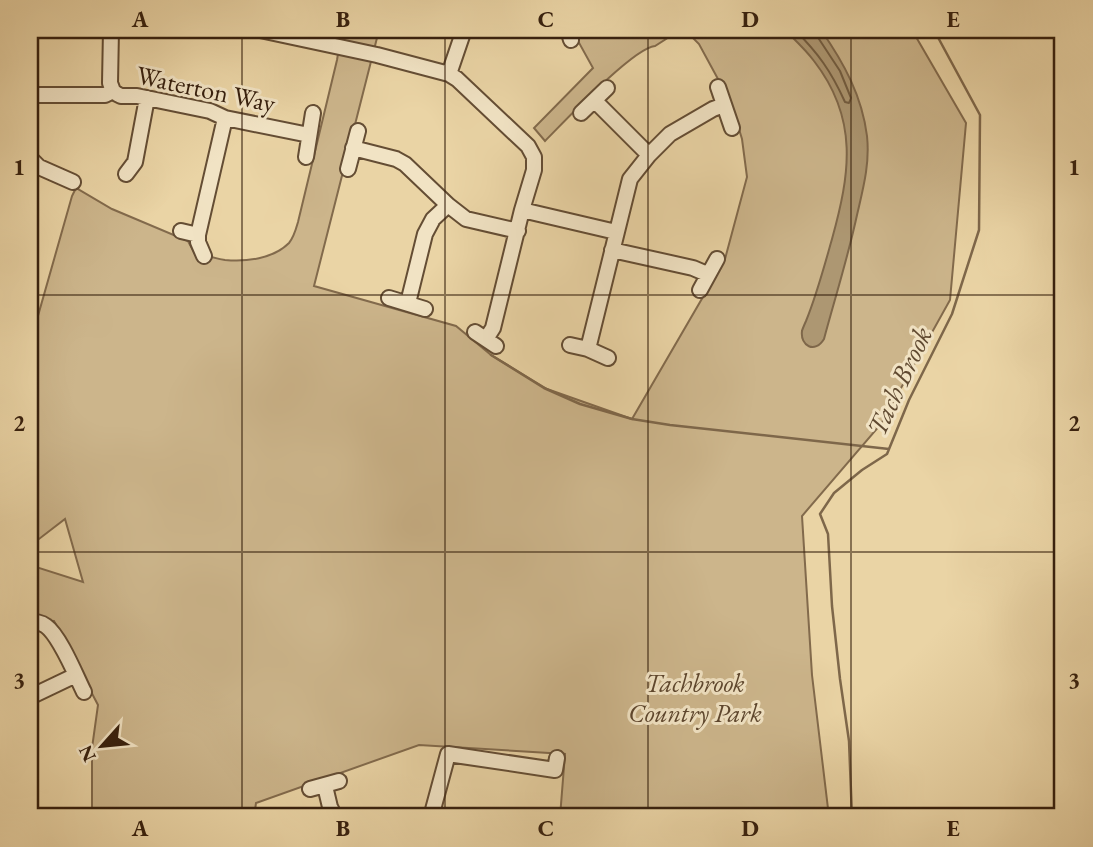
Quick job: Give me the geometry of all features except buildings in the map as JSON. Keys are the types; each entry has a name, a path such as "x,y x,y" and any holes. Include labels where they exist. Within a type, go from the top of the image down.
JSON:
{"street":[{"name":"Waterton Way","path":"111,30 110,83 113,91 121,96 137,96 210,111 225,118 309,135"},
{"path":"260,30 377,55 449,74 532,151 534,170 493,328 486,339"},
{"path":"449,74 464,30"},
{"path":"718,87 732,128"},
{"path":"581,113 607,88"},
{"path":"30,96 106,95 113,91"},
{"path":"126,174 135,162 147,99"},
{"path":"595,101 649,155"},
{"path":"588,349 630,180 649,155 677,128 724,106"},
{"path":"306,158 313,113"},
{"path":"204,256 198,235 225,118"},
{"path":"348,169 358,131"},
{"path":"121,142 137,146"},
{"path":"353,148 396,159 405,164 447,205 466,219 518,231"},
{"path":"30,158 39,167 73,182"},
{"path":"408,303 425,234 433,219 447,205"},
{"path":"522,210 616,232"},
{"path":"181,231 198,235"},
{"path":"612,250 693,268 707,274"},
{"path":"700,290 717,259"},
{"path":"388,298 425,309"},
{"path":"570,345 608,358"},
{"path":"30,622 44,624 49,628 84,692"},
{"path":"30,697 76,675"},
{"path":"432,814 448,754 556,770"},
{"path":"335,817 317,787 339,781"}],"green space":[{"name":"Tachbrook Country Park","path":"342,30 379,30 314,286 456,326 491,355 547,389 632,419 725,259 747,177 742,139 731,103 699,44 685,30 912,30 966,123 950,300 881,424 802,516 812,675 829,817 560,817 565,754 419,745 256,803 254,817 92,817 92,748 98,705 54,621 30,620 30,565 83,582 65,519 30,543 30,344 72,196 76,188 112,209 188,241 198,260 209,257 250,260 275,253 289,243 298,222"},
{"path":"576,30 680,30 631,59 545,141 534,128 593,68 578,41"}],"water":[{"path":"785,30 821,30 851,80 865,121 867,136 865,176 850,246 824,339 813,347 803,341 802,331 817,291 838,215 847,147 838,104 828,83 811,57"}],"waterway":[{"name":"Tach Brook","path":"852,817 849,741 832,606 828,534 820,514 834,493 887,454 909,400 952,314 979,230 980,115 934,30"},
{"path":"491,355 544,388 580,404 632,419 889,449"}]}
